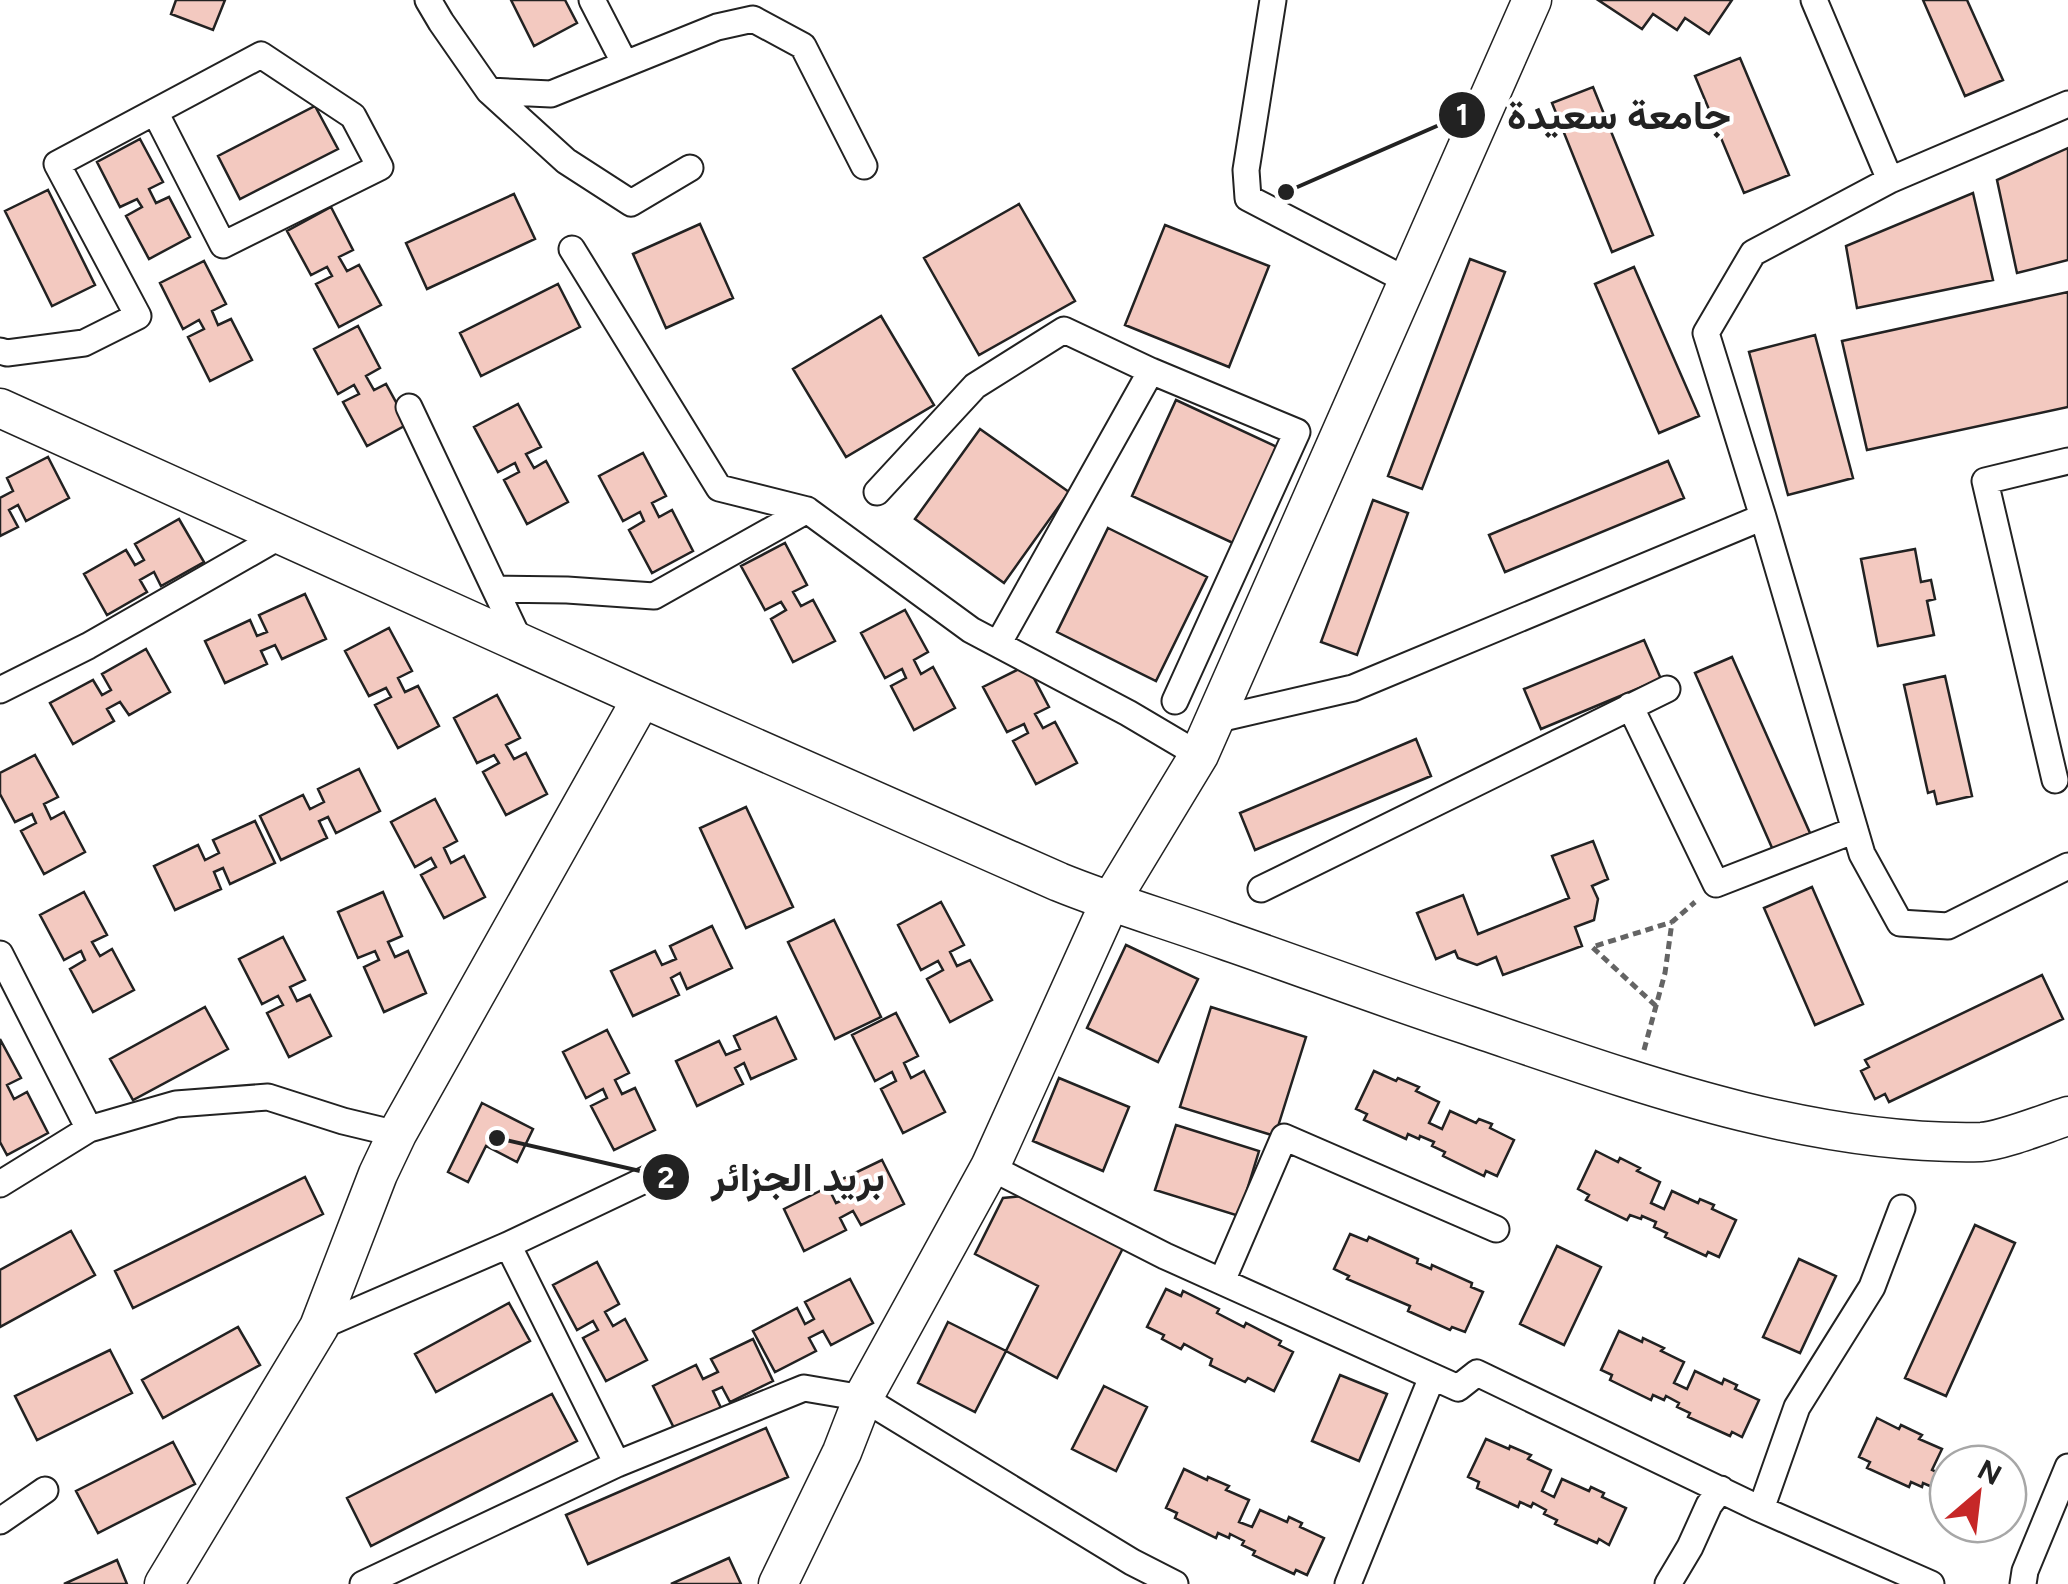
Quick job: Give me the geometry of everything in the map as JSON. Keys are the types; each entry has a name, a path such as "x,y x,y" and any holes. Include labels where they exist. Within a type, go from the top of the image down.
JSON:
{"street":[{"path":"428,0 489,91 566,160 631,203 690,168"},
{"path":"592,0 624,64"},
{"path":"1273,0 1246,170 1248,198 1408,281"},
{"path":"778,1584 864,1398 990,1168 1110,902 1199,755 1532,0"},
{"path":"1814,0 1890,180"},
{"path":"489,91 551,94 718,27 754,19 803,46 864,166"},
{"path":"0,351 84,343 138,316 57,164 261,55 352,116 380,166 223,245 155,112"},
{"path":"2068,104 1890,180 1753,253 1706,334 1862,854 1900,923 1948,926 2068,866"},
{"path":"572,249 719,488 808,510 971,630 1199,755"},
{"path":"878,492 975,386 1064,330 1297,432 1176,701"},
{"path":"998,644 1151,371"},
{"path":"0,408 642,698 1110,902 1621,1076 1770,1120 1900,1139 1986,1142 2068,1116"},
{"path":"408,408 520,642"},
{"path":"2055,780 1985,482 2068,461"},
{"path":"495,588 654,596 808,510"},
{"path":"1214,720 1353,688 1763,517"},
{"path":"0,690 88,646 282,535"},
{"path":"1261,890 1667,689"},
{"path":"164,1584 319,1327 378,1174 398,1134 642,698"},
{"path":"1630,706 1716,884 1855,830"},
{"path":"0,954 89,1129"},
{"path":"0,1184 89,1129 176,1104 268,1097 398,1134"},
{"path":"1222,1281 1284,1137 1496,1228"},
{"path":"319,1327 508,1245 672,1167"},
{"path":"990,1168 1164,1256 1458,1388 1478,1372 1721,1490 1932,1584"},
{"path":"1761,1508 1797,1407 1872,1288 1902,1208"},
{"path":"508,1245 617,1464"},
{"path":"1348,1584 1432,1376"},
{"path":"363,1584 617,1464 804,1388 864,1398 1132,1562 1175,1584"},
{"path":"2023,1584 2025,1570 2068,1466"},
{"path":"0,1521 45,1490"},
{"path":"1668,1584 1709,1505 1721,1490"}],"path":[{"path":"1656,1006 1592,946 1672,922 1716,884"},
{"path":"1644,1050 1665,973 1672,922"}],"building":[{"path":"176,0 225,0 213,30 171,14"},
{"path":"511,0 565,0 577,23 534,46"},
{"path":"1598,0 1732,0 1709,34 1685,18 1677,30 1653,14 1642,29"},
{"path":"1923,0 1967,0 2003,80 1965,96"},
{"path":"1740,58 1789,175 1744,193 1695,76"},
{"path":"1593,87 1653,235 1612,252 1552,103"},
{"path":"315,106 338,149 240,199 218,156"},
{"path":"140,139 163,182 149,189 156,203 169,197 190,237 149,259 126,216 142,207 137,199 120,207 97,162"},
{"path":"2068,148 2068,260 2017,273 1997,180"},
{"path":"48,190 95,285 52,306 5,211"},
{"path":"1973,193 1993,280 1857,308 1846,246"},
{"path":"514,194 535,239 427,289 406,243"},
{"path":"1019,204 1075,301 979,355 924,258"},
{"path":"331,207 353,250 339,257 347,271 359,265 381,305 339,327 316,284 332,276 327,267 311,275 287,231"},
{"path":"700,224 733,298 666,328 633,254"},
{"path":"1165,225 1269,266 1229,367 1125,325"},
{"path":"1470,259 1505,272 1422,489 1388,476"},
{"path":"204,261 226,304 212,311 218,325 231,319 252,360 210,381 188,337 204,329 199,320 183,329 160,283"},
{"path":"1634,267 1699,416 1659,433 1595,284"},
{"path":"558,284 580,327 481,376 460,333"},
{"path":"2068,292 2068,407 1867,450 1842,341"},
{"path":"881,316 934,405 846,457 793,369"},
{"path":"358,326 380,368 366,376 374,390 386,384 408,424 367,446 343,402 359,394 354,385 338,394 314,349"},
{"path":"1815,335 1853,478 1788,495 1749,352"},
{"path":"1176,400 1277,447 1233,543 1132,496"},
{"path":"518,404 541,447 526,454 534,468 546,461 568,502 527,524 504,480 519,472 515,463 498,472 474,427"},
{"path":"980,429 1069,492 1004,583 915,519"},
{"path":"643,453 666,496 652,503 659,517 672,510 693,551 652,573 629,530 644,521 640,512 623,521 599,476"},
{"path":"48,457 69,498 26,521 18,505 9,510 18,527 0,536 0,498 13,491 7,478"},
{"path":"1668,461 1684,498 1505,572 1489,535"},
{"path":"1373,500 1408,513 1357,655 1321,642"},
{"path":"179,519 204,562 161,586 154,572 140,580 147,592 107,615 84,574 126,550 135,565 144,560 135,544"},
{"path":"1108,528 1207,577 1156,681 1057,632"},
{"path":"785,543 807,585 793,592 801,606 813,600 835,641 793,662 771,619 786,610 781,602 765,610 741,566"},
{"path":"1915,549 1921,582 1931,580 1935,599 1927,601 1934,635 1878,646 1861,559"},
{"path":"305,594 326,639 282,659 275,645 261,651 267,664 225,683 205,641 250,620 257,636 267,632 259,615"},
{"path":"905,610 928,652 914,660 921,674 933,667 955,708 914,730 891,686 906,678 902,669 885,678 861,633"},
{"path":"389,628 412,671 398,678 405,692 418,686 439,726 398,748 375,705 391,697 386,688 369,696 345,651"},
{"path":"1644,640 1661,679 1541,729 1524,689"},
{"path":"146,649 170,692 129,715 120,702 107,709 114,721 73,744 50,703 93,680 102,695 111,690 102,674"},
{"path":"1732,657 1810,833 1773,850 1695,673"},
{"path":"1027,665 1049,707 1035,714 1043,728 1055,722 1077,763 1036,784 1013,741 1028,733 1024,724 1007,732 983,687"},
{"path":"1945,676 1972,796 1937,804 1934,791 1928,793 1904,685"},
{"path":"497,695 520,738 506,745 514,759 526,753 547,794 506,815 483,772 499,763 494,755 477,763 454,718"},
{"path":"1416,739 1431,776 1255,850 1240,813"},
{"path":"35,755 58,797 44,804 51,819 64,812 85,852 44,874 21,831 36,823 32,814 15,822 0,794 0,773"},
{"path":"359,769 380,811 336,833 328,817 319,821 327,838 281,860 260,816 303,795 310,809 324,802 318,789"},
{"path":"435,799 457,841 444,848 451,863 464,856 485,897 444,918 421,875 436,867 431,858 415,867 391,822"},
{"path":"746,807 793,907 746,928 700,828"},
{"path":"255,821 275,863 230,884 223,868 214,872 221,889 175,910 154,866 198,845 205,860 219,853 213,840"},
{"path":"1593,841 1608,879 1592,886 1598,899 1594,920 1575,927 1582,946 1503,975 1496,957 1477,965 1458,958 1455,951 1436,959 1417,913 1463,895 1478,934 1569,898 1552,856"},
{"path":"1812,887 1863,1004 1815,1025 1764,908"},
{"path":"84,892 107,935 92,942 100,956 112,949 134,990 93,1012 70,969 85,960 81,951 64,960 40,915"},
{"path":"383,892 402,936 388,942 395,957 408,951 426,993 384,1012 364,967 379,960 375,951 358,958 338,912"},
{"path":"941,902 964,945 950,952 957,966 970,960 992,1000 950,1022 927,979 943,970 938,961 921,970 898,925"},
{"path":"834,920 881,1017 835,1039 788,942"},
{"path":"712,926 732,968 687,989 680,973 671,978 679,995 633,1016 611,971 655,951 662,965 676,959 670,946"},
{"path":"283,937 305,980 290,987 297,1001 310,995 331,1036 289,1057 267,1013 283,1005 278,996 262,1004 239,959"},
{"path":"1126,945 1198,979 1158,1062 1087,1028"},
{"path":"2042,975 2063,1019 1889,1102 1885,1094 1875,1099 1861,1071 1869,1067 1865,1060"},
{"path":"205,1007 228,1049 133,1100 110,1059"},
{"path":"1211,1007 1306,1037 1275,1136 1180,1107"},
{"path":"896,1013 918,1056 904,1063 911,1078 924,1071 945,1112 903,1133 881,1089 896,1081 892,1072 875,1081 852,1035"},
{"path":"776,1017 796,1059 751,1079 744,1063 735,1068 743,1084 697,1106 676,1061 719,1041 726,1055 740,1049 734,1036"},
{"path":"607,1030 629,1073 615,1080 622,1094 635,1088 655,1130 614,1150 591,1106 607,1098 603,1089 586,1098 563,1052"},
{"path":"0,1039 21,1078 7,1085 14,1099 27,1092 48,1133 7,1155 0,1142"},
{"path":"1374,1071 1419,1087 1416,1091 1439,1102 1429,1123 1442,1129 1450,1111 1476,1123 1479,1119 1492,1124 1490,1128 1514,1140 1497,1176 1486,1171 1484,1176 1443,1156 1445,1152 1432,1146 1434,1142 1420,1136 1419,1139 1408,1134 1406,1139 1364,1120 1367,1114 1356,1109"},
{"path":"1059,1078 1129,1107 1103,1171 1033,1141"},
{"path":"482,1103 533,1129 517,1162 486,1146 468,1182 448,1172"},
{"path":"1176,1125 1259,1151 1239,1216 1155,1190"},
{"path":"1596,1151 1618,1162 1620,1158 1660,1182 1651,1203 1664,1209 1672,1191 1698,1203 1700,1199 1714,1205 1712,1209 1736,1220 1719,1257 1708,1252 1706,1256 1665,1237 1667,1233 1654,1227 1656,1222 1642,1216 1641,1219 1630,1215 1627,1220 1586,1200 1589,1195 1578,1189"},
{"path":"882,1160 904,1204 861,1225 853,1211 840,1218 846,1230 804,1251 784,1209 828,1187 836,1203 845,1199 836,1182"},
{"path":"305,1177 323,1214 133,1308 115,1271"},
{"path":"1022,1196 1123,1248 1057,1378 1006,1351 1038,1286 975,1254 1003,1198"},
{"path":"1975,1225 2015,1243 1946,1396 1905,1378"},
{"path":"71,1231 95,1275 0,1327 0,1270"},
{"path":"1350,1234 1367,1241 1369,1237 1418,1259 1417,1263 1431,1269 1432,1265 1472,1283 1471,1287 1483,1292 1465,1332 1452,1327 1450,1330 1408,1311 1410,1306 1347,1279 1349,1276 1334,1269"},
{"path":"1557,1246 1601,1267 1564,1345 1520,1324"},
{"path":"1799,1259 1836,1276 1800,1353 1763,1337"},
{"path":"597,1262 619,1304 605,1312 613,1326 625,1319 647,1360 606,1381 583,1338 598,1330 593,1321 577,1330 553,1285"},
{"path":"850,1279 873,1323 831,1345 823,1331 809,1338 816,1351 775,1372 753,1331 797,1308 805,1324 814,1319 805,1302"},
{"path":"1166,1289 1181,1296 1183,1291 1244,1327 1246,1323 1281,1341 1279,1345 1293,1352 1274,1391 1210,1365 1212,1359 1184,1344 1181,1349 1147,1327"},
{"path":"509,1303 530,1341 436,1392 415,1354"},
{"path":"948,1322 1006,1351 975,1412 918,1383"},
{"path":"238,1327 260,1365 163,1418 142,1380"},
{"path":"1619,1331 1664,1348 1661,1351 1684,1362 1674,1383 1687,1389 1695,1371 1722,1384 1724,1379 1759,1400 1742,1437 1732,1432 1730,1436 1688,1417 1690,1413 1666,1396 1664,1400 1653,1395 1651,1400 1610,1380 1612,1375 1601,1370"},
{"path":"753,1339 773,1381 730,1402 722,1387 713,1391 721,1408 675,1430 653,1386 696,1365 703,1379 718,1372 711,1359"},
{"path":"110,1350 132,1393 37,1440 15,1396"},
{"path":"1340,1375 1387,1394 1359,1461 1312,1441"},
{"path":"1104,1386 1147,1407 1116,1471 1072,1449"},
{"path":"552,1394 577,1441 371,1546 347,1498"},
{"path":"1877,1418 1899,1429 1901,1425 1930,1444 1928,1485 1911,1482 1909,1487 1867,1468 1870,1462 1859,1457"},
{"path":"766,1428 788,1477 588,1564 566,1515"},
{"path":"1486,1439 1531,1455 1528,1459 1551,1470 1542,1491 1554,1497 1562,1479 1589,1491 1591,1487 1626,1508 1609,1545 1555,1524 1557,1520 1533,1503 1531,1507 1520,1502 1518,1507 1477,1488 1479,1482 1468,1477"},
{"path":"173,1442 195,1484 98,1533 76,1491"},
{"path":"1184,1469 1229,1486 1226,1490 1249,1500 1239,1522 1252,1527 1260,1510 1287,1522 1289,1517 1324,1538 1307,1575 1296,1570 1294,1574 1253,1555 1255,1551 1230,1534 1229,1538 1218,1533 1216,1538 1175,1518 1177,1513 1166,1508"},
{"path":"729,1558 741,1584 671,1584"},
{"path":"117,1560 127,1584 64,1584"}],"place":[{"name":"جامعة سعيدة","path":"1286,192"},
{"name":"بريد الجزائر","path":"497,1138"}]}
